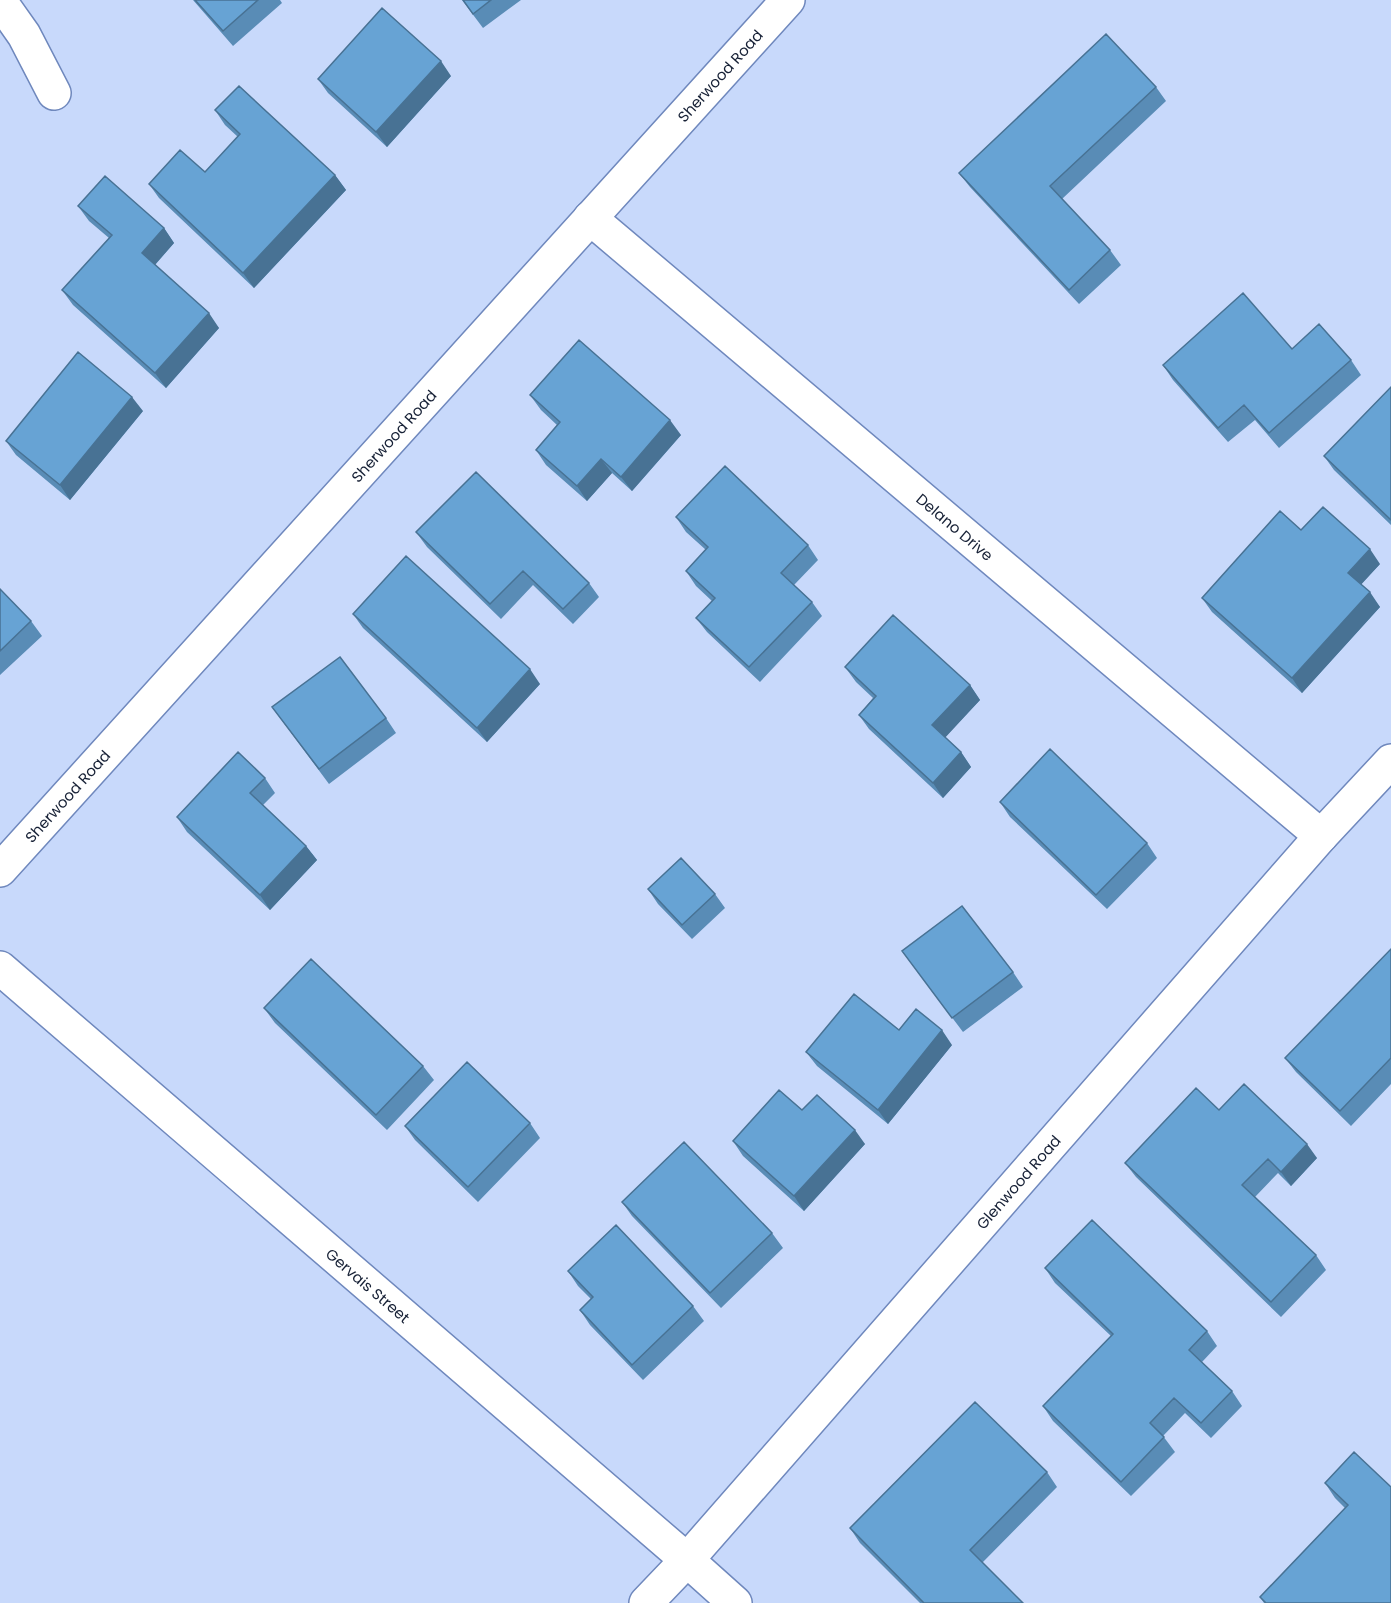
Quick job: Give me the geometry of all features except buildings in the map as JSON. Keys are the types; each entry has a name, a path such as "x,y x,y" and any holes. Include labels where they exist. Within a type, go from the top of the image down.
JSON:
{"street":[{"name":"Sherwood Road","path":"0,870 788,0"},
{"path":"0,1 24,34 54,93"},
{"name":"Delano Drive","path":"590,218 1321,836"},
{"name":"Glenwood Road","path":"646,1603 687,1560 1321,836 1391,761"},
{"name":"Gervais Street","path":"0,968 735,1603"}]}
